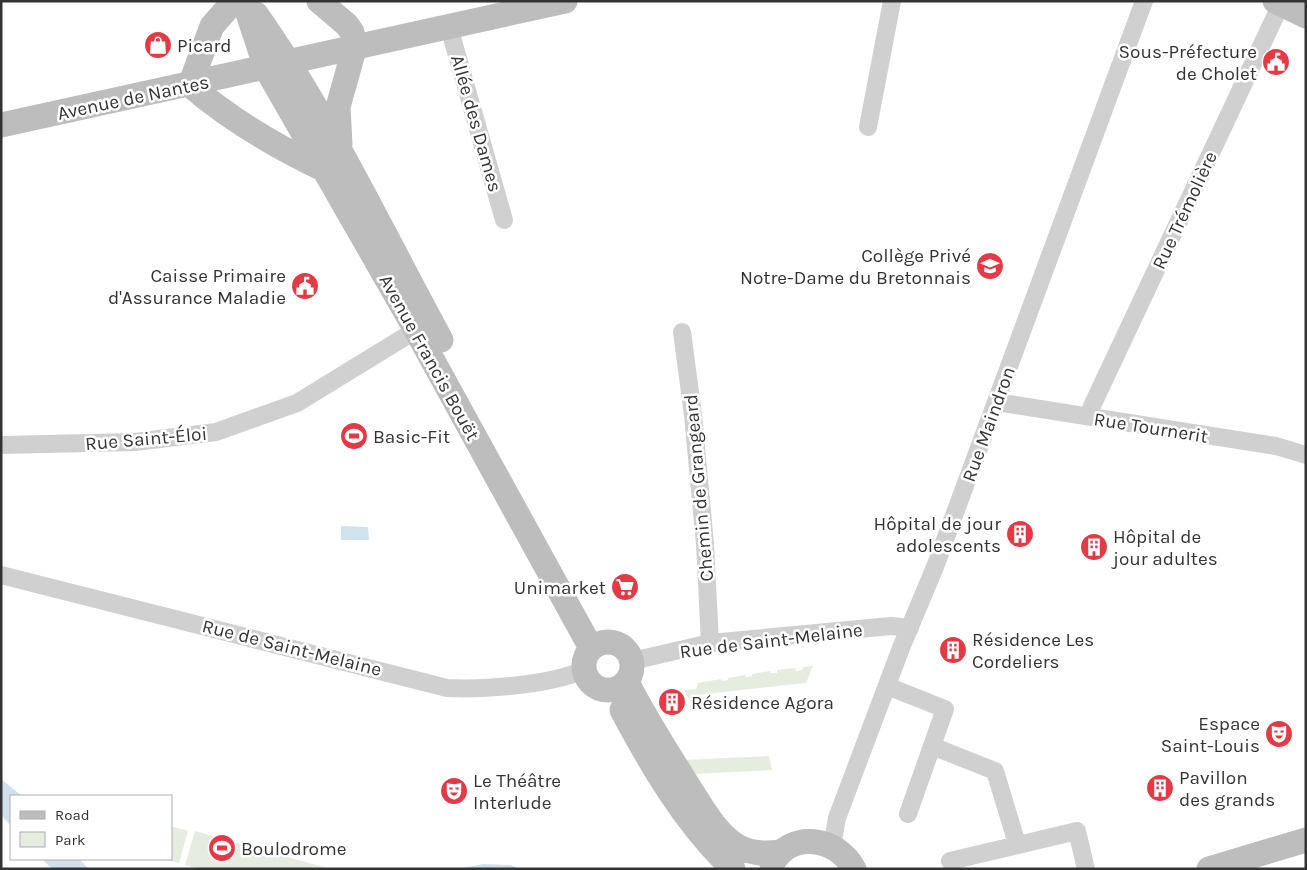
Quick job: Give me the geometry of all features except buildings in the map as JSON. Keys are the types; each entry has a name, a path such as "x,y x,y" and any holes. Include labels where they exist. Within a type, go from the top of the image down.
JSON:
{"main road":[{"path":"234,1 212,26 190,85 209,101 283,148 324,170"},
{"name":"Avenue Francis Bouët","path":"246,1 291,63 340,150 593,653"},
{"name":"Avenue Francis Bouët","path":"246,1 266,68 416,330 593,653"},
{"path":"319,1 347,24 352,32 355,46 338,107 340,150"},
{"name":"Avenue de Nantes","path":"1,125 291,63 355,46 565,1"},
{"path":"1278,3 1306,16"},
{"path":"623,677 597,688 591,683 593,653 618,644 625,648 623,677 669,794 701,836 733,869"},
{"path":"623,677 648,722 700,804 721,832 733,844 747,851 763,854 775,860 791,844 819,841 841,852 854,869"},
{"path":"1209,869 1306,840"},
{"path":"1267,869 1306,858"}],"street":[{"path":"868,127 892,1"},
{"name":"Rue Maindron","path":"832,846 837,818 996,402 1144,1"},
{"name":"Rue Trémolière","path":"1090,418 1096,397 1278,3"},
{"name":"Allée des Dames","path":"449,27 504,220"},
{"name":"Rue Saint-Éloi","path":"1,444 135,442 216,432 296,403 416,330"},
{"name":"Chemin de Grangeard","path":"682,332 693,415 705,544 710,644"},
{"name":"Rue Tournerit","path":"996,402 1276,446 1306,455"},
{"name":"Rue de Saint-Melaine","path":"1,575 447,688 467,689 528,683 572,676 593,653"},
{"name":"Rue de Saint-Melaine","path":"623,677 710,644 892,626 910,628"},
{"path":"887,686 945,709 908,814"},
{"path":"932,746 995,771 1017,844"},
{"path":"950,861 1017,844 1077,832 1086,869"}],"green space":[{"path":"813,666 806,683 696,695 700,704 693,707 684,690 696,689 698,683 721,679 722,681 728,680 728,678 745,675 746,677 752,676 752,674 770,671 770,673 777,673 777,670 795,668 796,671 802,670 803,667"},
{"path":"769,756 772,770 693,774 684,760"},
{"name":"Boulodrome","path":"172,826 188,831 179,863 167,860 172,860"},
{"name":"Boulodrome","path":"195,831 330,869 200,869 185,865"}],"water":[{"path":"341,526 368,527 369,540 341,540"},
{"path":"1,779 21,795 10,795 10,825 1,815"},
{"path":"43,860 80,860 89,869 52,869"},
{"path":"483,864 510,865 521,869 458,869"}],"place":[{"name":"Picard","path":"158,45"},
{"name":"Sous-Préfecture de Cholet","path":"1276,62"},
{"name":"Collège Privé Notre-Dame du Bretonnais","path":"990,266"},
{"name":"Caisse Primaire d'Assurance Maladie","path":"305,286"},
{"name":"Basic-Fit","path":"354,436"},
{"name":"Hôpital de jour adolescents","path":"1020,534"},
{"name":"Hôpital de jour adultes","path":"1094,547"},
{"name":"Unimarket","path":"625,587"},
{"name":"Résidence Les Cordeliers","path":"953,650"},
{"name":"Résidence Agora","path":"672,702"},
{"name":"Espace Saint-Louis","path":"1279,734"},
{"name":"Pavillon des grands","path":"1160,788"},
{"name":"Le Théâtre Interlude","path":"454,791"},
{"name":"Boulodrome","path":"222,848"}]}
